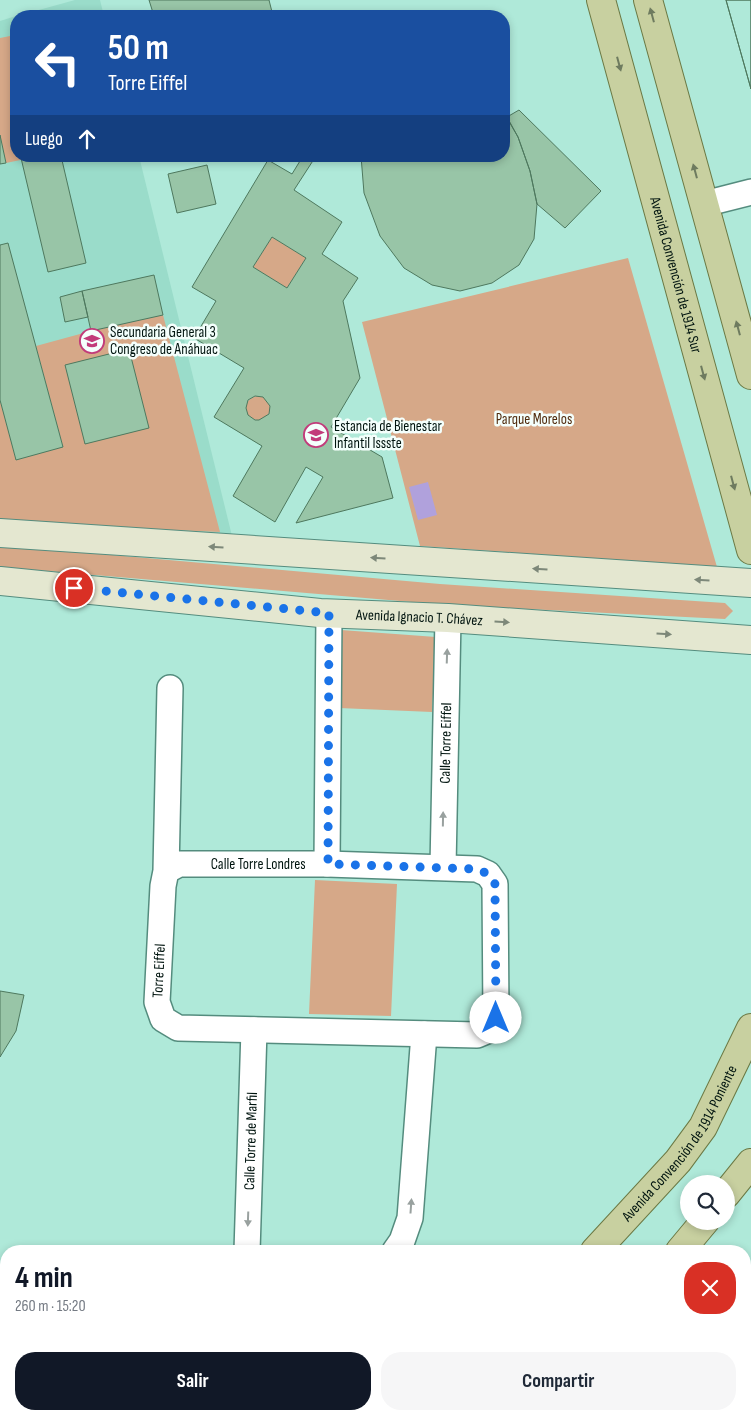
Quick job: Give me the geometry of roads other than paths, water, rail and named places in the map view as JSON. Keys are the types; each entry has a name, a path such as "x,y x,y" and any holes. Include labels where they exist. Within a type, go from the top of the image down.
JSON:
{"main road":[{"name":"Avenida Convención de 1914 Sur","path":"602,0 751,550"},
{"path":"648,0 751,375"},
{"path":"0,533 751,583"},
{"name":"Avenida Ignacio T. Chávez","path":"0,580 329,613 448,618 751,640"},
{"name":"Avenida Convención de 1914 Poniente","path":"601,1245 678,1161 703,1127 751,1028"},
{"path":"735,1183 751,1163"},
{"path":"685,1245 698,1230"}],"street":[{"path":"704,204 751,192"},
{"path":"328,864 329,613"},
{"name":"Calle Torre Eiffel","path":"443,867 448,618"},
{"name":"Torre Eiffel","path":"170,688 166,872 163,886 157,1002 163,1019 178,1028 477,1035 489,1030 496,1018 495,884 488,874 477,869 443,867"},
{"name":"Calle Torre Londres","path":"166,872 179,864 328,864 443,867"},
{"name":"Calle Torre de Marfil","path":"247,1245 254,1030"},
{"path":"399,1245 410,1218 424,1034"}],"place":[{"name":"Secundaria General 3 Congreso de Anáhuac","path":"92,341"},
{"name":"Estancia de Bienestar Infantil Issste","path":"316,435"}],"park label":[{"name":"Parque Morelos","path":"534,419"}]}
